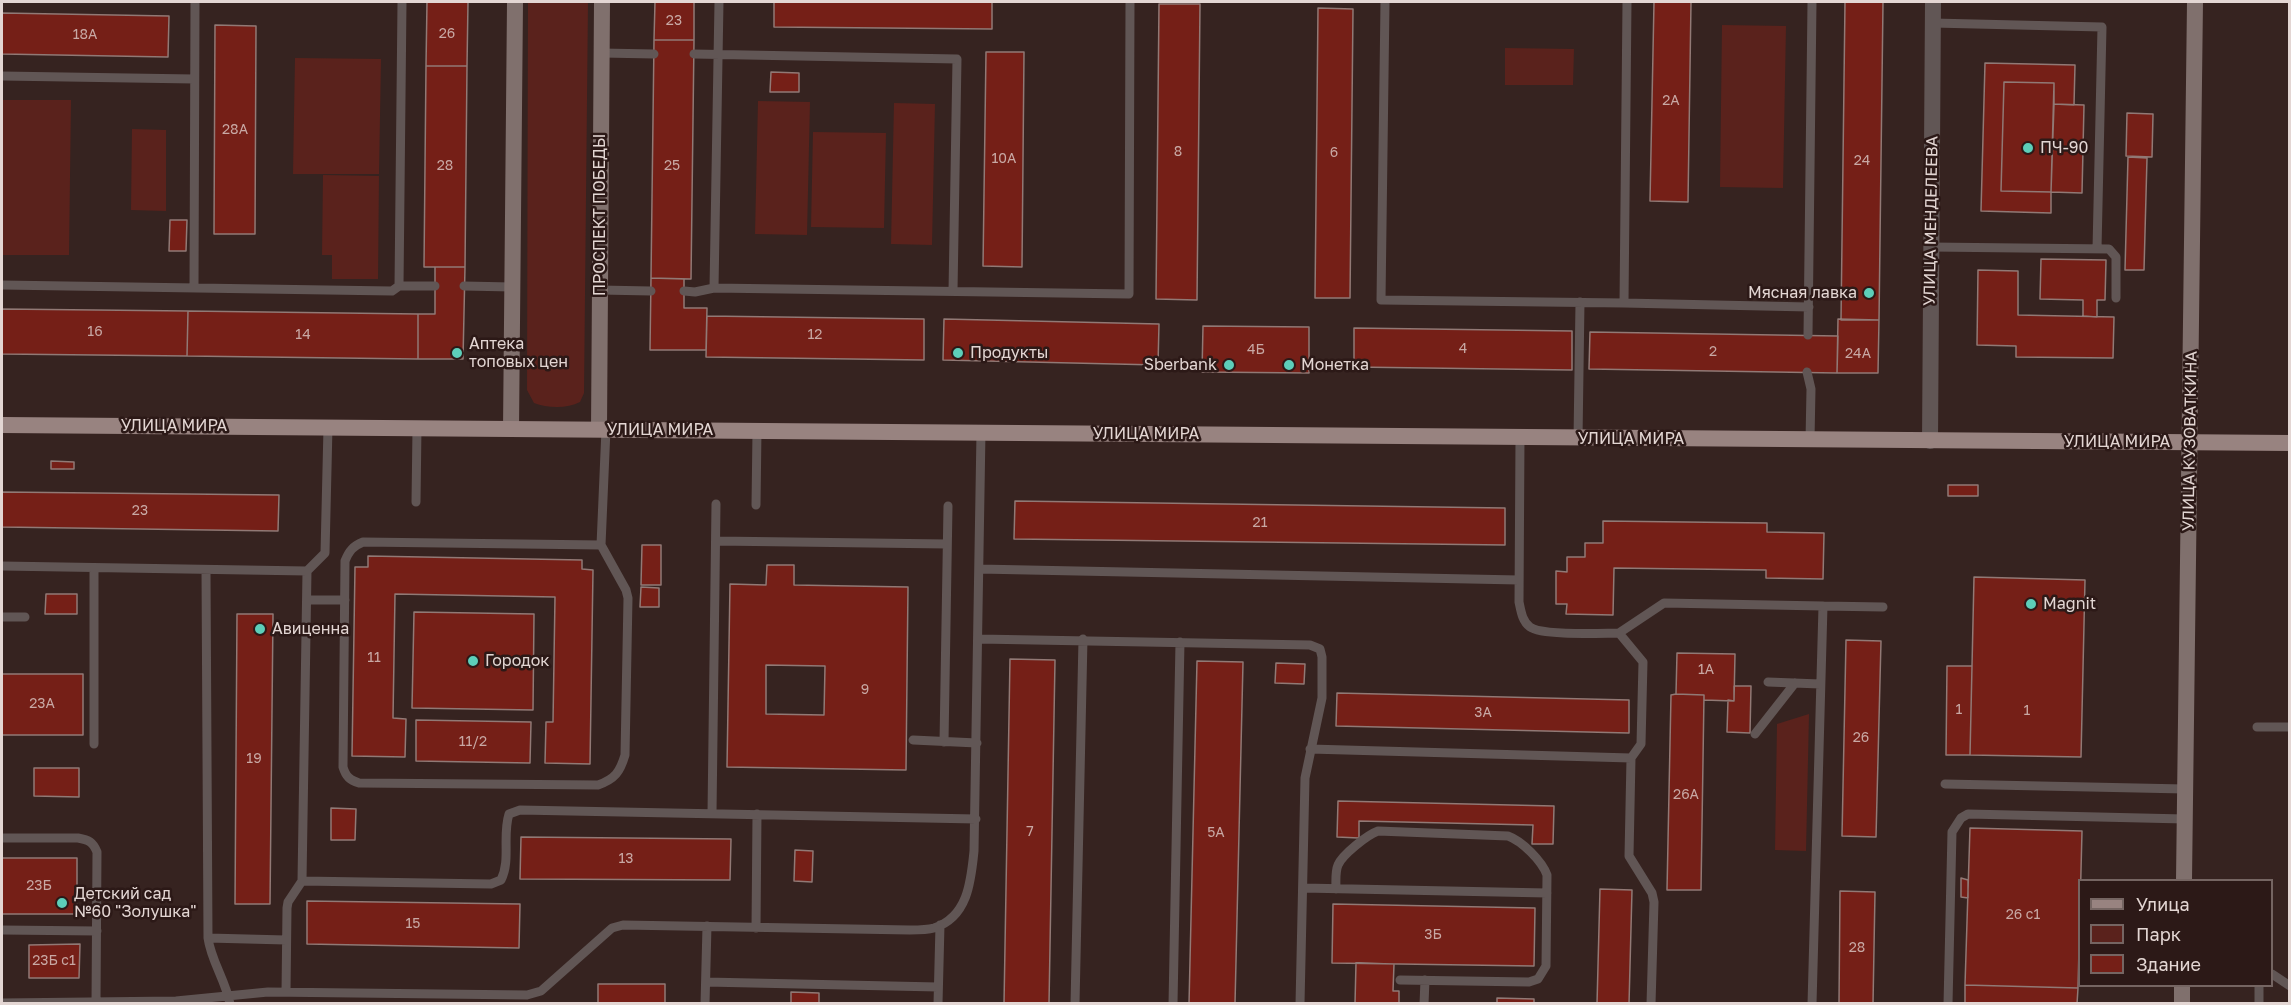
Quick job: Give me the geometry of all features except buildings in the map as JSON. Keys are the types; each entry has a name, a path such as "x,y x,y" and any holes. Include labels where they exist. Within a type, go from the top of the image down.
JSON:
{"main road":[{"path":"511,429 515,2"},
{"name":"ПРОСПЕКТ ПОБЕДЫ","path":"602,2 600,290 602,429"},
{"name":"УЛИЦА КУЗОВАТКИНА","path":"2184,879 2194,2"},
{"name":"УЛИЦА МИРА","path":"2,425 2289,443"},
{"path":"2182,987 2182,1004"}],"street":[{"name":"УЛИЦА МЕНДЕЛЕЕВА","path":"1930,441 1933,2"}],"lane":[{"path":"194,288 195,2"},
{"path":"399,286 402,2"},
{"path":"714,288 719,2"},
{"path":"684,291 695,292 714,288 1129,294 1130,2"},
{"path":"1385,2 1381,300 1809,306"},
{"path":"1624,303 1627,2"},
{"path":"1808,335 1812,2"},
{"path":"1933,23 2102,27 2097,249"},
{"path":"602,53 654,54"},
{"path":"694,54 957,59 953,291"},
{"path":"2,76 194,79"},
{"path":"1931,247 2109,249 2115,254 2116,298"},
{"path":"2,285 392,291 399,286 435,286"},
{"path":"464,286 512,287"},
{"path":"600,290 651,291"},
{"path":"1578,439 1580,302"},
{"path":"1807,372 1811,389 1810,440"},
{"path":"2,566 307,571 325,554 328,427"},
{"path":"416,502 417,428"},
{"path":"601,545 363,542 356,545 349,552 345,561 343,767 350,780 359,783 598,785 610,781 621,770 625,755 628,598 626,590 601,545 602,429"},
{"path":"756,505 757,431"},
{"path":"2,1003 229,999 268,992 526,995 541,991 612,928 623,925 910,930 933,928 949,921 960,909 971,886 976,819 981,432"},
{"path":"1520,438 1519,580 1521,615 1530,627 1543,632 1619,633 1664,603 1883,607"},
{"path":"712,813 717,504"},
{"path":"944,742 948,506"},
{"path":"716,541 947,544"},
{"path":"94,568 94,744"},
{"path":"979,569 1519,580"},
{"path":"206,570 208,938 209,949 229,999"},
{"path":"286,992 288,902 302,881 307,571"},
{"path":"307,600 345,600"},
{"path":"1812,1004 1823,606"},
{"path":"2,616 25,617"},
{"path":"1619,633 1643,662 1641,744 1631,758 1629,856 1652,893 1654,902 1651,1004"},
{"path":"979,639 1083,639 1310,645 1320,649 1322,698 1305,777 1300,1004"},
{"path":"1075,1004 1083,639"},
{"path":"1173,1004 1180,642"},
{"path":"1768,682 1820,684"},
{"path":"1755,734 1795,683"},
{"path":"2257,727 2289,728"},
{"path":"913,740 977,743"},
{"path":"1310,750 1631,758"},
{"path":"1945,784 2185,789"},
{"path":"302,881 491,884 501,880 506,871 506,824 509,814 520,810 976,819"},
{"path":"756,928 757,814"},
{"path":"1948,1004 1952,832 1961,818 1968,814 2185,819"},
{"path":"1336,889 1336,871 1339,862 1370,834 1378,831 1508,836 1515,838 1544,867 1547,875 1546,966 1538,979 1529,982 1400,980"},
{"path":"2,838 78,838 87,839 94,844 97,852 96,1002"},
{"path":"1303,888 1547,893"},
{"path":"938,1004 940,925"},
{"path":"705,1004 707,926"},
{"path":"2,930 97,931"},
{"path":"208,938 286,940"},
{"path":"2273,975 2289,986"},
{"path":"1424,1004 1425,980"},
{"path":"706,982 939,987"},
{"path":"2259,987 2259,1004"},
{"path":"268,992 268,1004"},
{"path":"312,993 320,1004"}],"green space":[{"path":"528,2 588,2 584,393 580,402 563,407 534,403 527,390"},
{"path":"1722,25 1786,26 1783,188 1720,187"},
{"path":"1505,48 1574,49 1573,85 1505,85"},
{"path":"295,58 381,59 379,174 293,174"},
{"path":"2,100 71,100 69,255 2,255"},
{"path":"758,101 810,102 807,235 755,234"},
{"path":"894,103 935,104 932,245 891,244"},
{"path":"132,129 166,130 166,211 131,210"},
{"path":"813,132 886,133 884,228 811,227"},
{"path":"323,175 379,176 378,279 332,279 332,255 322,255"},
{"path":"1809,714 1806,851 1775,850 1777,724"}],"place":[{"name":"ПЧ-90","path":"2028,148"},
{"name":"Мясная лавка","path":"1869,293"},
{"name":"Аптека топовых цен","path":"457,353"},
{"name":"Продукты","path":"958,353"},
{"name":"Sberbank","path":"1229,365"},
{"name":"Монетка","path":"1289,365"},
{"name":"Magnit","path":"2031,604"},
{"name":"Авиценна","path":"260,629"},
{"name":"Городок","path":"473,661"},
{"name":"Детский сад №60 \"Золушка\"","path":"62,903"}]}
